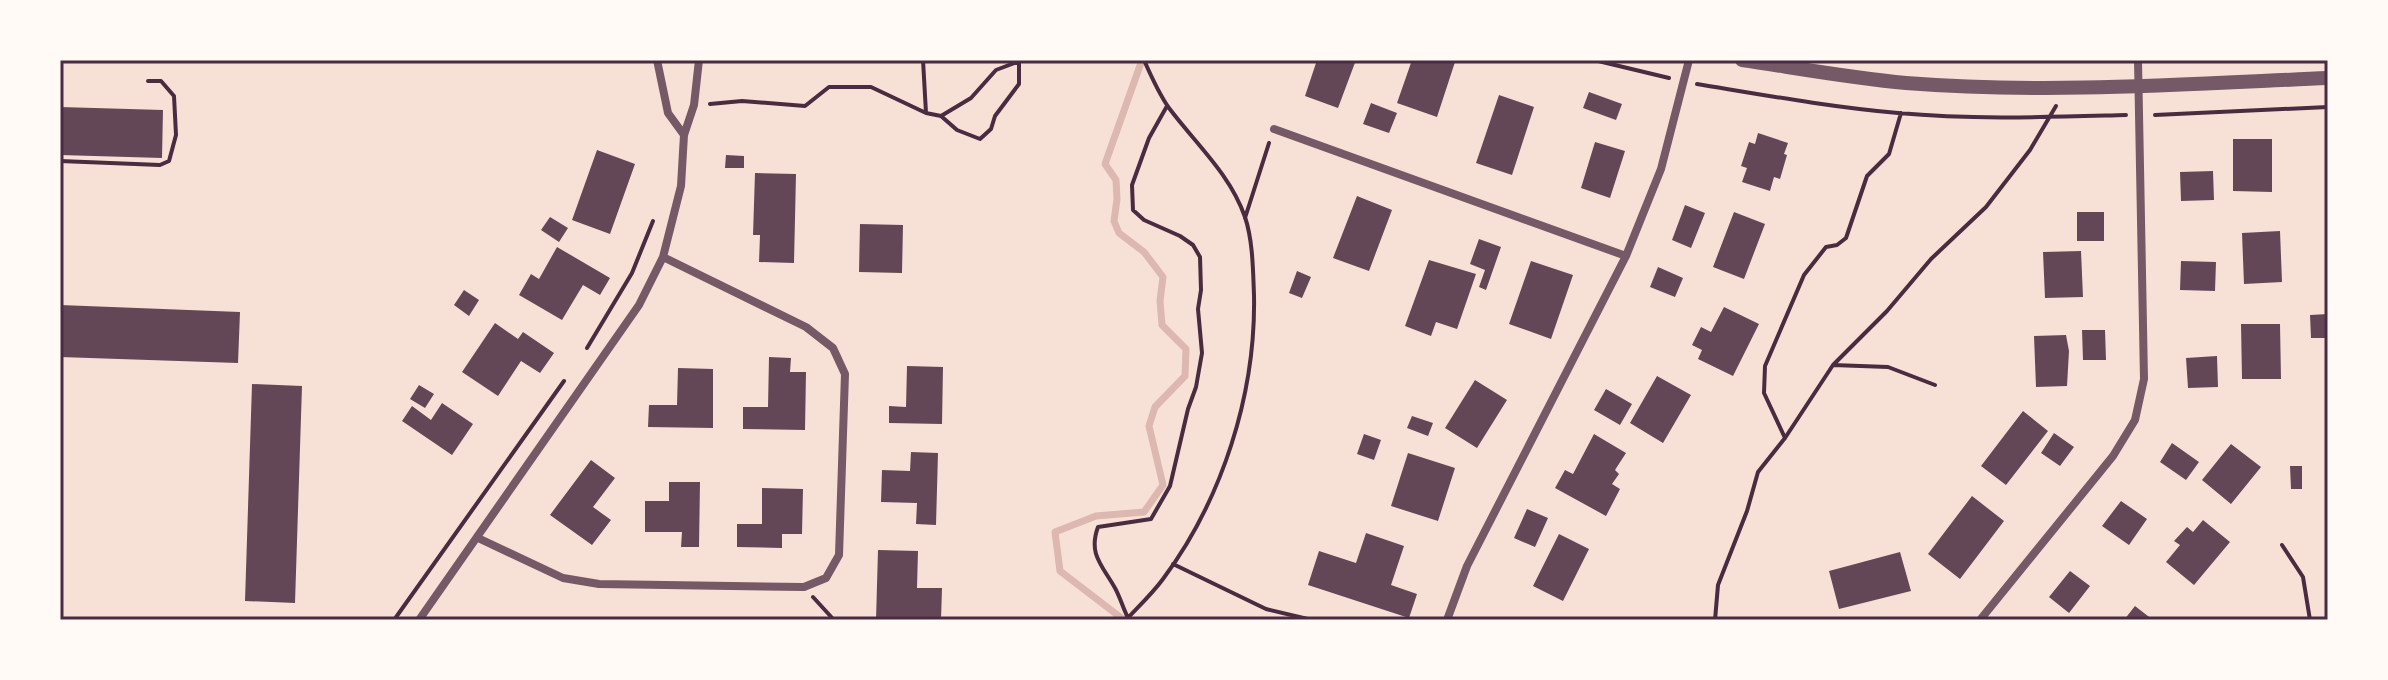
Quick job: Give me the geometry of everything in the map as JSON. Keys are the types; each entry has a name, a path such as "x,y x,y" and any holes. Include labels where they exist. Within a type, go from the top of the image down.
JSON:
{"street":[{"path":"657,60 668,113 684,135"},
{"path":"419,620 639,305 663,257 681,186 684,135 694,105 699,60"},
{"path":"1447,620 1467,566 1626,256 1661,169 1689,60"},
{"path":"1742,60 1904,83 2011,88 2138,87 2328,78"},
{"path":"1980,620 2113,456 2135,420 2144,379 2138,60"},
{"path":"1274,129 1626,256"},
{"path":"478,538 563,578 599,584 804,587 826,578 839,555 845,374 833,348 806,327 663,257"}],"path":[{"path":"923,60 926,113"},
{"path":"694,105 742,101 805,106 829,87 871,87 926,113 941,116 957,130 980,139 991,129 995,116 1019,84 1020,60 996,70 971,98 941,116"},
{"path":"1144,60 1167,106 1223,173 1245,218 1253,271 1254,322 1241,407 1205,509 1173,564 1127,619 1115,588 1100,565 1093,541 1098,527 1151,519 1170,486 1202,353 1198,309 1200,257 1193,245 1144,220 1133,210 1132,185 1149,138 1167,106"},
{"path":"60,161 160,165 169,161 176,135 174,96 161,81 148,81"},
{"path":"1715,620 1718,585 1747,511 1758,472 1785,438 1833,365 1887,311 1931,259 1986,207 2030,150 2067,88"},
{"path":"1785,438 1764,393 1765,366 1804,275 1826,247 1837,245 1846,238 1867,176 1889,154 1901,113"},
{"path":"1245,218 1274,129"},
{"path":"582,357 632,273 658,212"},
{"path":"1833,365 1888,367 1935,385"},
{"path":"394,620 564,380"},
{"path":"2282,545 2303,577 2310,620"},
{"path":"1173,564 1266,609 1312,620"},
{"path":"804,587 834,620"}],"building":[{"path":"1317,60 1356,60 1338,108 1305,96"},
{"path":"1412,60 1455,62 1437,117 1397,103"},
{"path":"1589,92 1622,104 1616,120 1583,108"},
{"path":"1499,95 1534,107 1512,175 1476,163"},
{"path":"1371,103 1397,113 1389,133 1363,124"},
{"path":"60,107 163,110 162,158 60,155"},
{"path":"1758,133 1788,143 1780,179 1774,177 1770,191 1742,182 1747,168 1741,166 1749,142 1755,144"},
{"path":"2233,139 2272,139 2272,192 2233,191"},
{"path":"1595,142 1625,151 1610,198 1581,188"},
{"path":"597,150 635,164 610,234 572,220"},
{"path":"726,155 744,156 744,168 725,168"},
{"path":"2213,171 2214,200 2181,201 2180,172"},
{"path":"755,173 796,174 794,263 759,262 760,235 753,235"},
{"path":"1357,196 1392,210 1369,271 1333,258"},
{"path":"1685,205 1705,213 1691,248 1672,240"},
{"path":"1734,212 1765,224 1744,279 1713,267"},
{"path":"2077,212 2104,212 2104,241 2077,241"},
{"path":"550,217 568,228 559,242 541,230"},
{"path":"860,224 903,225 902,273 859,272"},
{"path":"2280,231 2282,282 2244,284 2242,233"},
{"path":"1479,239 1501,247 1486,290 1479,287 1485,270 1470,264"},
{"path":"557,247 610,278 600,295 583,285 562,320 519,295 531,274 539,279"},
{"path":"2081,251 2083,297 2045,298 2043,252"},
{"path":"1429,260 1476,274 1457,329 1436,322 1431,336 1405,326"},
{"path":"1531,261 1573,275 1551,339 1509,324"},
{"path":"2181,261 2216,262 2215,291 2180,290"},
{"path":"1658,267 1683,278 1675,297 1650,287"},
{"path":"1297,271 1311,277 1302,298 1289,293"},
{"path":"464,290 479,300 469,316 454,305"},
{"path":"60,305 240,312 238,363 60,357"},
{"path":"1724,307 1759,324 1733,376 1698,359 1702,350 1692,345 1701,327 1711,332"},
{"path":"2328,314 2328,338 2311,338 2310,315"},
{"path":"495,323 518,339 523,332 554,353 540,373 521,361 498,396 462,372"},
{"path":"2241,324 2280,324 2281,379 2242,379"},
{"path":"2082,330 2105,330 2106,360 2083,360"},
{"path":"2066,335 2069,351 2067,386 2036,387 2034,336"},
{"path":"2217,356 2218,387 2188,388 2186,358"},
{"path":"769,357 791,358 790,372 806,372 805,430 743,429 743,407 768,407"},
{"path":"907,366 943,367 942,424 889,423 889,406 906,407"},
{"path":"678,368 713,369 713,428 648,427 649,405 677,405"},
{"path":"1657,376 1691,395 1663,443 1630,423"},
{"path":"1475,380 1507,400 1477,448 1445,428"},
{"path":"252,384 302,386 295,603 245,601"},
{"path":"419,385 434,394 425,408 410,399"},
{"path":"1606,389 1632,404 1620,425 1594,410"},
{"path":"442,403 473,424 452,455 402,421 412,406 431,420"},
{"path":"2023,411 2048,431 2006,485 1981,466"},
{"path":"1412,416 1433,423 1428,436 1407,428"},
{"path":"2054,433 2074,447 2060,466 2041,453"},
{"path":"1364,434 1381,440 1374,460 1357,454"},
{"path":"1594,434 1626,453 1615,470 1619,474 1612,484 1620,489 1606,516 1555,488 1565,470 1573,474"},
{"path":"2172,443 2199,462 2186,480 2160,462"},
{"path":"2231,444 2261,467 2231,504 2202,480"},
{"path":"911,452 938,453 936,525 916,524 917,503 881,502 882,470 910,471"},
{"path":"1408,453 1455,468 1438,521 1391,506"},
{"path":"591,460 615,478 593,507 611,520 592,545 550,515"},
{"path":"2290,466 2302,466 2302,489 2291,489"},
{"path":"669,482 700,482 699,547 681,547 682,532 645,532 645,501 669,501"},
{"path":"762,488 803,489 802,534 782,534 782,548 737,547 737,524 762,524"},
{"path":"1972,496 2004,521 1960,579 1928,554"},
{"path":"2121,501 2147,519 2129,545 2102,526"},
{"path":"1527,509 1548,518 1535,547 1514,538"},
{"path":"2203,520 2230,542 2194,585 2166,562 2180,545 2174,541 2187,527 2193,532"},
{"path":"1366,533 1404,546 1391,585 1417,594 1409,618 1308,585 1319,551 1356,563"},
{"path":"1559,534 1589,549 1563,601 1533,586"},
{"path":"878,550 918,551 917,588 942,588 941,620 876,620"},
{"path":"1900,552 1911,591 1839,609 1829,571"},
{"path":"2070,571 2090,586 2069,613 2049,597"},
{"path":"2135,606 2153,620 2124,620"}],"waterway":[{"path":"1124,620 1060,571 1055,532 1096,516 1144,512 1163,485 1149,426 1155,407 1185,376 1186,349 1162,325 1160,301 1163,277 1144,252 1119,233 1114,221 1116,180 1105,164 1142,60"}]}
